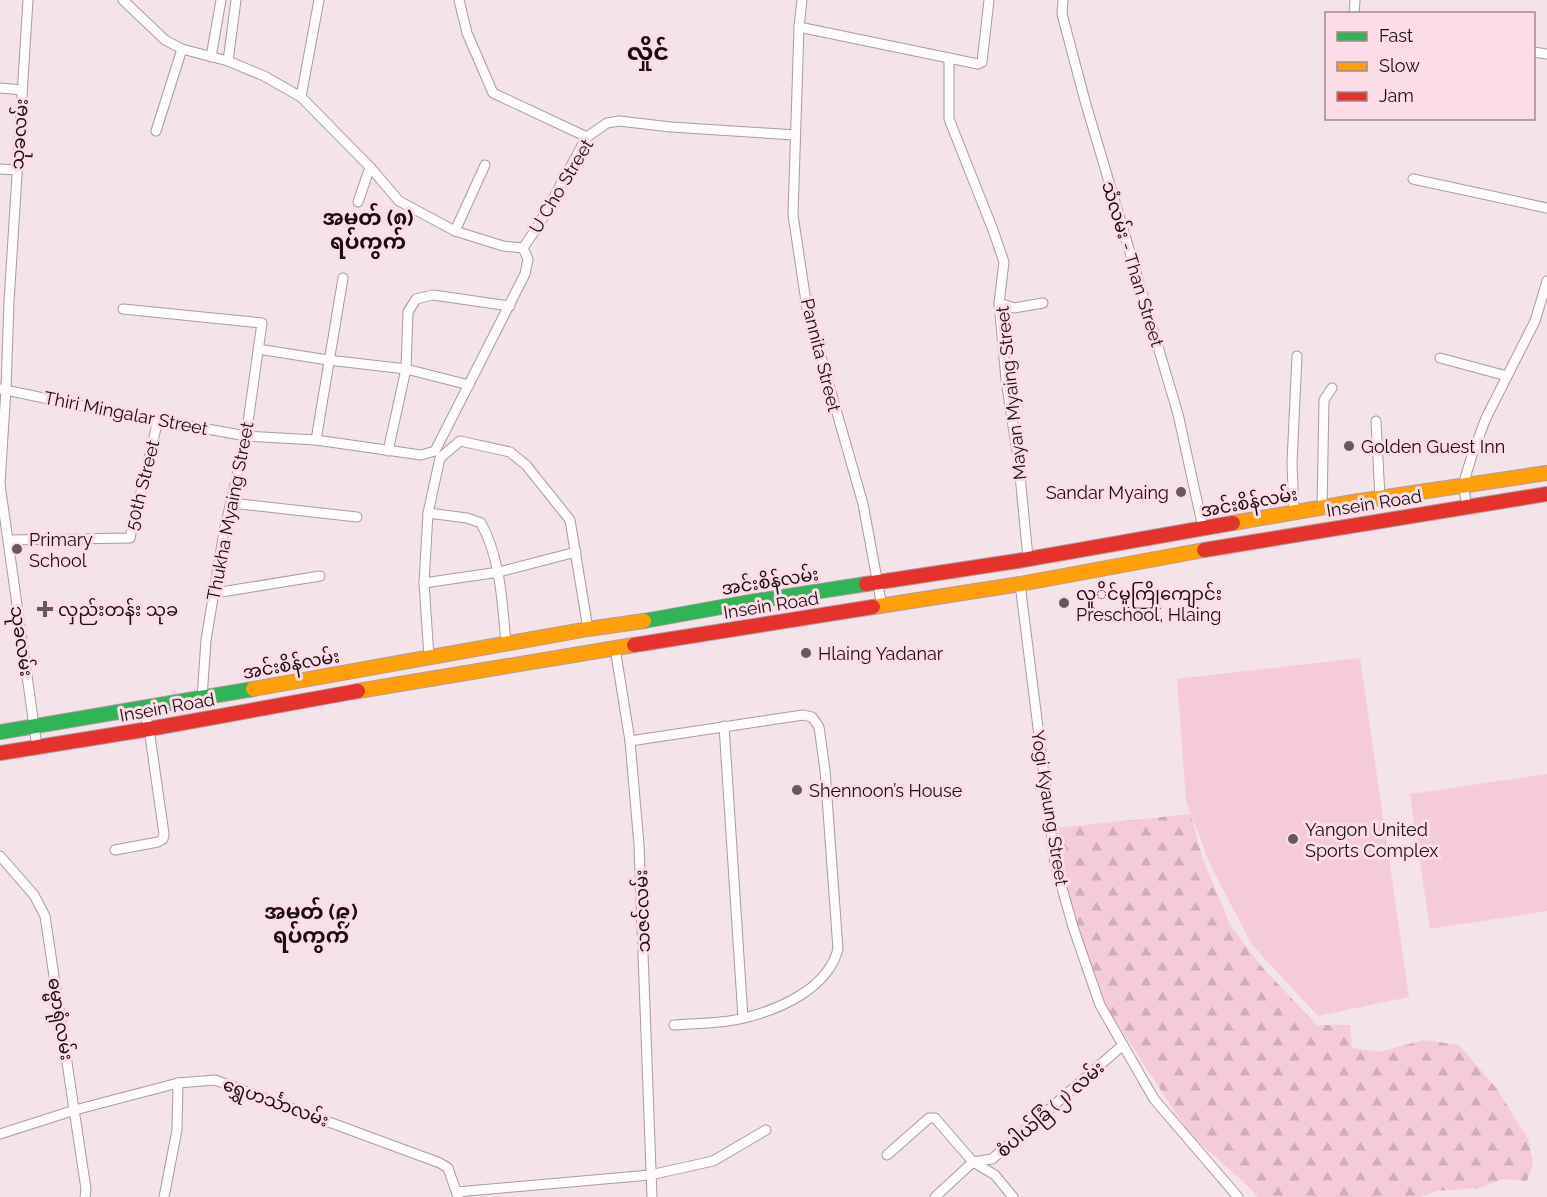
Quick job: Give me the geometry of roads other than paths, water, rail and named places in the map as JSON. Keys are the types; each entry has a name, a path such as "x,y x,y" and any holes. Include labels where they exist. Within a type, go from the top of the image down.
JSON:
{"main road":[{"name":"အင်းစိန်လမ်း","path":"0,732 749,602 1023,560 1353,502 1547,473"},
{"name":"Insein Road","path":"0,753 149,729 459,673 1020,584 1306,532 1547,494"},
{"path":"1353,502 1357,524"},
{"path":"1298,512 1306,532"},
{"path":"1199,529 1199,552"},
{"path":"1020,584 1023,560"},
{"path":"749,602 753,626"},
{"path":"614,627 615,648"}],"street":[{"name":"သုခလမ်း","path":"28,0 3,389 0,484 37,747"},
{"name":"U Cho Street","path":"123,0 165,40 182,49 228,61 264,76 301,97 370,167 399,201 455,231 503,246 523,248 587,137 607,123 620,121 671,127 795,135"},
{"path":"211,57 221,0"},
{"path":"228,61 236,0"},
{"path":"301,97 319,0"},
{"path":"459,0 467,33 493,93 587,137"},
{"name":"Pannita Street","path":"802,0 799,27 793,215 807,308 863,504 882,606"},
{"path":"799,27 978,64 982,62 989,0"},
{"name":"သံလမ်း - Than Street","path":"1063,0 1062,14 1084,101 1178,414 1199,529"},
{"path":"156,131 182,49"},
{"name":"Mayan Myaing Street","path":"949,58 949,119 1004,262 999,303 1006,380 1019,465 1023,560"},
{"path":"0,88 22,90"},
{"path":"455,231 485,165"},
{"path":"358,202 370,167"},
{"path":"0,169 16,170"},
{"path":"1413,179 1547,208"},
{"path":"258,349 406,369 469,385 525,274 528,260 523,248"},
{"path":"316,440 343,278"},
{"path":"1467,506 1463,485 1486,418 1535,321 1547,281"},
{"path":"388,451 406,369 408,312 416,299 433,295 510,306"},
{"path":"999,303 1014,308 1043,303"},
{"name":"Thukha Myaing Street","path":"123,309 262,323 246,436 231,503 206,640 202,698"},
{"path":"1297,356 1292,463 1298,512"},
{"path":"1440,358 1507,376"},
{"name":"Thiri Mingalar Street","path":"3,389 246,436 316,440 421,455 435,451 469,385"},
{"path":"1322,508 1324,400 1332,388"},
{"name":"50th Street","path":"8,540 130,538 158,420"},
{"path":"1376,421 1380,498"},
{"path":"429,657 424,583 428,513 440,458 460,441 510,452 526,465 570,520 588,629"},
{"path":"231,503 357,517"},
{"path":"428,513 468,518 481,523 499,572 506,643"},
{"path":"424,583 499,572 576,552"},
{"path":"214,593 320,576"},
{"name":"Yogi Kyaung Street","path":"1020,584 1055,863 1073,927 1100,1005 1154,1099 1238,1197"},
{"name":"သဇင်လမ်း","path":"615,648 630,741 639,856 652,1197"},
{"path":"115,850 158,842 163,839 164,834 149,729 143,707"},
{"path":"630,741 802,715 812,717 819,727 825,770 838,949 829,971 808,989 782,1005 743,1018 674,1025"},
{"path":"724,726 743,1018"},
{"name":"ဓမ္မာရုံလမ်း","path":"0,856 28,887 39,902 45,916 75,1110 86,1189 85,1197"},
{"name":"စံပါယ်ခြံ (၂) လမ်း","path":"973,1162 992,1159 1123,1045"},
{"name":"ရွှေဟင်္သာလမ်း","path":"0,1134 75,1110 178,1083 215,1080 416,1153 448,1168 457,1195"},
{"path":"164,1197 177,1130 178,1083"},
{"path":"887,1155 929,1118 935,1118 973,1162 995,1175 1012,1197"},
{"path":"457,1195 650,1175 713,1161 766,1130"},
{"path":"935,1197 973,1162"}],"place":[{"name":"Golden Guest Inn","path":"1349,446"},
{"name":"Sandar Myaing","path":"1181,492"},
{"name":"Primary School","path":"17,549"},
{"name":"လှုိင်မူကြိုကျောင်း Preschool, Hlaing","path":"1064,603"},
{"name":"လှည်းတန်း သုခ","path":"45,609"},
{"name":"Hlaing Yadanar","path":"806,653"},
{"name":"Shennoon’s House","path":"797,790"},
{"name":"Yangon United Sports Complex","path":"1293,839"}],"district":[{"name":"လှိုင်","path":"648,51"},
{"name":"အမှတ် (၈) ရပ်ကွက်","path":"368,229"},
{"name":"အမှတ် (၉) ရပ်ကွက်","path":"311,923"}]}
